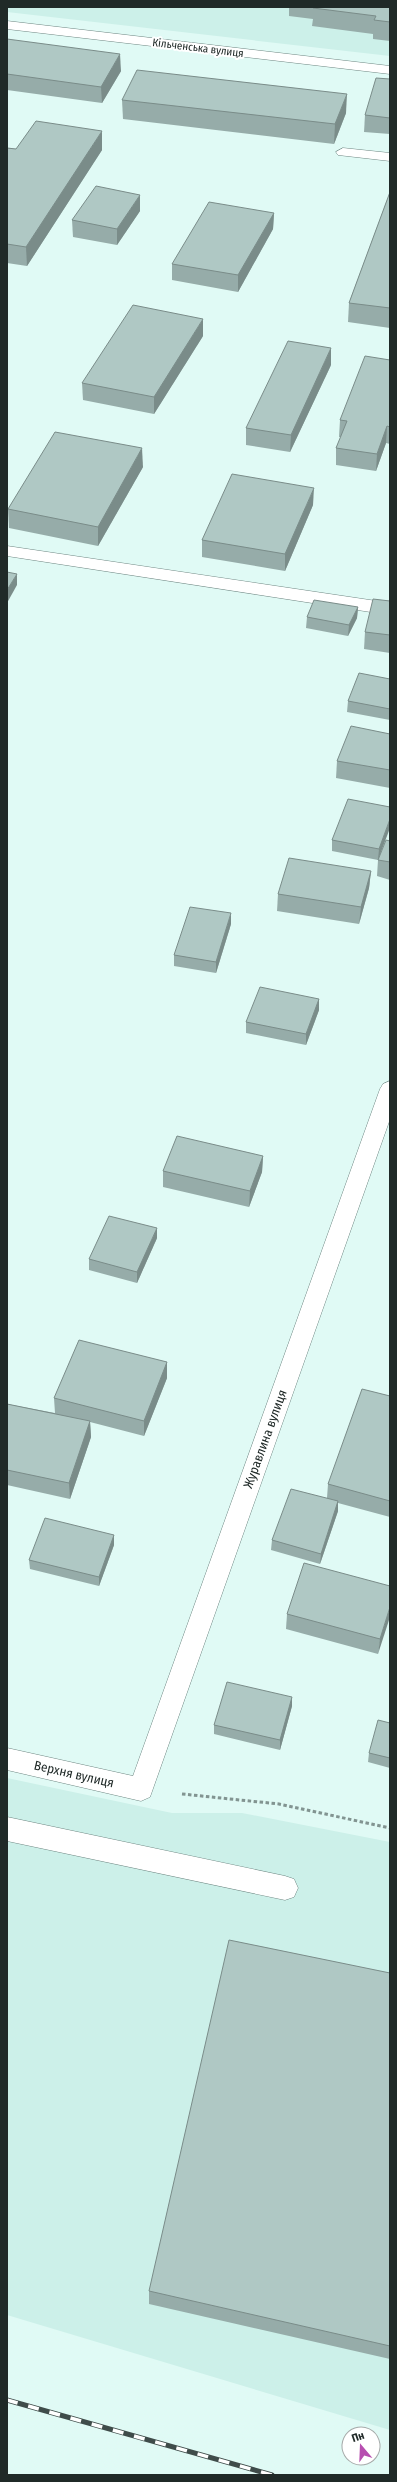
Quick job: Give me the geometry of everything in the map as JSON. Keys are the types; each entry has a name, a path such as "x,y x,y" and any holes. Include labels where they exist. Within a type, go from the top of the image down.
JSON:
{"street":[{"name":"Кільченська вулиця","path":"7,25 390,70"},
{"path":"343,152 390,157"},
{"path":"7,551 390,609"},
{"name":"Журавлина вулиця","path":"141,1789 390,1089"},
{"name":"Верхня вулиця","path":"7,1759 141,1789"},
{"path":"7,1829 285,1888"}],"path":[{"path":"141,1789 279,1804 390,1828"}],"shaded area":[{"path":"7,7 390,7 390,56 7,12"},
{"path":"7,1778 172,1813 242,1813 390,1842 390,2430 381,2426 377,2426 7,2315"}],"building":[{"path":"313,7 390,7 390,22 374,20 376,16"},
{"path":"7,39 120,54 101,87 7,74"},
{"path":"137,70 347,94 335,124 122,100"},
{"path":"376,78 390,79 390,118 365,115"},
{"path":"36,121 102,131 26,247 7,244 7,148 16,149"},
{"path":"96,186 140,195 117,229 72,220"},
{"path":"390,192 390,308 349,303"},
{"path":"209,202 274,213 238,275 172,264"},
{"path":"133,305 203,319 154,397 82,383"},
{"path":"288,341 331,348 291,435 246,428"},
{"path":"365,356 390,360 390,427 387,426 377,454 336,448 347,421 340,420"},
{"path":"55,432 142,448 98,527 8,509"},
{"path":"232,474 314,488 285,554 202,540"},
{"path":"7,572 17,574 7,590"},
{"path":"373,599 390,601 390,635 365,632"},
{"path":"314,600 358,607 349,625 307,617"},
{"path":"359,673 390,679 390,709 348,701"},
{"path":"351,726 390,734 390,770 337,761"},
{"path":"348,799 390,807 390,819 379,849 332,840"},
{"path":"386,840 390,841 390,862 378,860"},
{"path":"289,858 371,871 361,907 278,894"},
{"path":"190,907 231,913 216,962 174,955"},
{"path":"260,987 319,999 306,1034 246,1022"},
{"path":"177,1136 263,1156 250,1191 163,1171"},
{"path":"109,1216 157,1228 137,1272 89,1259"},
{"path":"79,1340 167,1362 144,1421 54,1398"},
{"path":"362,1389 390,1396 390,1501 328,1484"},
{"path":"7,1404 90,1421 69,1483 7,1470"},
{"path":"291,1489 338,1501 321,1554 272,1540"},
{"path":"45,1518 114,1535 99,1577 29,1560"},
{"path":"304,1563 390,1586 390,1607 380,1639 287,1614"},
{"path":"227,1682 292,1697 280,1740 214,1725"},
{"path":"378,1720 390,1723 390,1758 369,1753"},
{"path":"229,1940 390,1973 390,2346 149,2291"}],"railway":[{"path":"7,2400 272,2475"}]}
